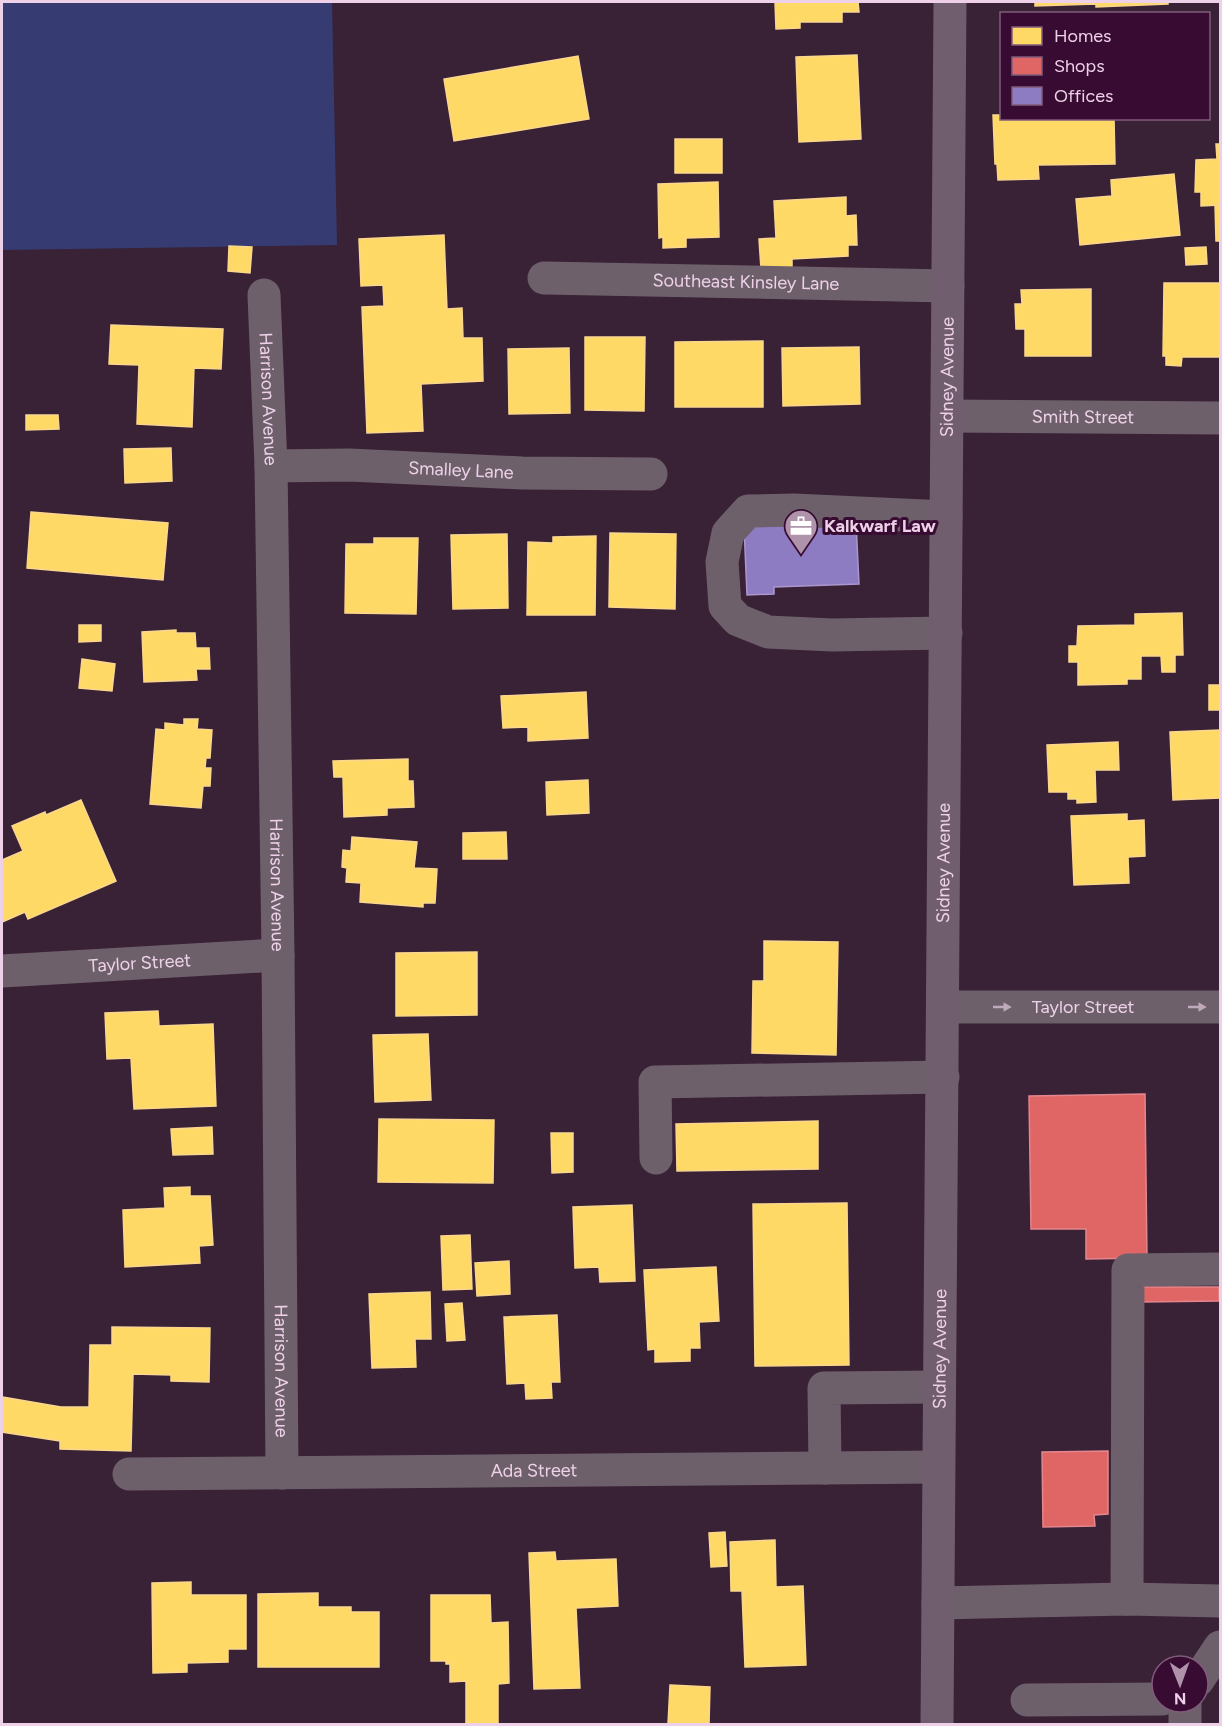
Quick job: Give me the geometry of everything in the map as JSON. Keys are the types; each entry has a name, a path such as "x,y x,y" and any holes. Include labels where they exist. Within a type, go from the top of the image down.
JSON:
{"main road":[{"name":"Sidney Avenue","path":"937,1725 950,2"}],"street":[{"name":"Southeast Kinsley Lane","path":"544,278 948,286"},
{"name":"Harrison Avenue","path":"264,295 271,466 282,1473"},
{"name":"Smith Street","path":"947,416 1221,418"},
{"name":"Smalley Lane","path":"271,466 349,465 522,473 651,474"},
{"path":"946,517 794,510 748,511 728,533 722,562 725,606 738,621 768,632 832,635 946,633"},
{"name":"Taylor Street","path":"2,971 278,955"},
{"name":"Taylor Street","path":"943,1007 1221,1007"},
{"path":"656,1158 655,1082 943,1077"},
{"path":"1126,1599 1128,1270 1221,1269"},
{"path":"825,1468 824,1388 939,1387"},
{"name":"Ada Street","path":"129,1474 938,1467"},
{"path":"938,1603 1126,1599 1221,1601"},
{"path":"1210,1663 1221,1647"},
{"path":"1027,1700 1150,1699"}],"shaded area":[{"path":"2,2 332,2 337,245 2,250"}],"building: Homes":[{"path":"775,2 858,2 859,12 842,12 842,22 800,22 800,28 776,29"},
{"path":"1035,2 1168,2 1168,4 1096,7 1096,4 1035,6"},
{"path":"857,55 861,139 799,142 796,57"},
{"path":"578,56 589,119 454,141 444,79"},
{"path":"993,115 1000,115 1000,120 1114,120 1115,164 1038,165 1039,179 998,180 997,164 995,164"},
{"path":"675,139 722,139 722,173 675,173"},
{"path":"1216,144 1220,144 1220,205 1201,206 1201,192 1195,192 1196,160 1217,159"},
{"path":"1174,174 1180,235 1080,245 1076,199 1112,196 1111,180"},
{"path":"718,182 719,237 686,238 686,247 663,248 663,237 659,238 658,184"},
{"path":"846,197 846,216 856,215 857,245 848,245 848,256 792,259 792,268 761,269 759,239 776,238 774,201"},
{"path":"1215,205 1220,205 1220,241 1216,241"},
{"path":"444,235 447,309 462,308 463,338 482,338 483,381 421,384 423,431 367,433 362,307 384,306 383,285 361,286 359,239"},
{"path":"229,246 252,247 250,273 228,271"},
{"path":"1206,247 1207,264 1186,265 1185,248"},
{"path":"1164,283 1220,283 1220,357 1182,357 1181,366 1166,365 1166,356 1163,356"},
{"path":"1091,289 1091,356 1025,356 1025,329 1016,329 1015,304 1022,304 1021,290"},
{"path":"111,325 223,329 221,369 194,368 192,427 137,424 139,365 109,364"},
{"path":"585,337 645,337 644,411 585,410"},
{"path":"763,341 763,407 675,407 675,342"},
{"path":"859,347 860,404 783,406 782,348"},
{"path":"569,348 570,413 509,414 508,349"},
{"path":"26,415 58,415 59,429 26,430"},
{"path":"171,448 172,481 125,483 124,449"},
{"path":"31,512 168,523 163,580 27,568"},
{"path":"610,533 676,534 675,609 609,607"},
{"path":"507,534 508,608 453,609 451,535"},
{"path":"596,536 595,615 527,615 528,542 553,543 553,537"},
{"path":"374,538 418,538 416,614 345,613 346,544 374,544"},
{"path":"1182,613 1183,655 1175,655 1175,672 1162,672 1161,656 1141,656 1141,679 1127,679 1127,684 1078,685 1078,662 1069,662 1069,646 1077,646 1078,626 1135,625 1135,614"},
{"path":"79,625 101,625 101,641 79,642"},
{"path":"176,630 176,633 195,633 196,648 209,648 210,669 196,669 197,680 144,682 142,632"},
{"path":"82,659 115,664 112,691 79,688"},
{"path":"1209,685 1220,685 1220,710 1209,710"},
{"path":"586,692 588,738 528,741 528,727 503,728 501,696"},
{"path":"184,719 198,719 197,729 212,730 210,758 206,758 205,768 211,768 210,786 203,786 201,808 150,804 156,729 165,730 165,723 184,725"},
{"path":"1220,730 1220,798 1173,800 1170,732"},
{"path":"1118,742 1119,770 1095,770 1096,802 1077,803 1077,799 1068,799 1068,792 1049,792 1047,745"},
{"path":"408,759 408,781 413,781 414,807 387,808 387,815 344,817 343,777 334,777 333,761"},
{"path":"588,780 589,813 547,815 546,782"},
{"path":"81,800 116,881 28,919 25,912 2,922 2,860 23,851 12,826"},
{"path":"1127,814 1127,821 1144,820 1145,856 1128,857 1129,883 1074,885 1071,816"},
{"path":"506,832 507,859 463,859 463,833"},
{"path":"352,837 417,842 414,868 437,869 435,903 423,903 423,907 360,902 361,883 346,882 347,868 342,867 343,850 351,851"},
{"path":"764,941 838,942 836,1055 752,1053 753,981 764,981"},
{"path":"477,952 477,1015 396,1016 396,953"},
{"path":"158,1011 159,1026 213,1024 216,1106 134,1109 131,1058 107,1059 105,1013"},
{"path":"428,1034 431,1100 375,1102 373,1035"},
{"path":"379,1119 494,1120 493,1183 378,1182"},
{"path":"818,1121 818,1169 677,1171 676,1124"},
{"path":"212,1127 213,1154 173,1155 171,1129"},
{"path":"551,1133 573,1133 573,1172 552,1173"},
{"path":"190,1187 190,1196 210,1196 213,1245 199,1246 200,1263 125,1267 123,1210 165,1208 164,1188"},
{"path":"847,1203 849,1365 755,1366 753,1204"},
{"path":"632,1205 635,1281 600,1282 599,1267 575,1268 573,1207"},
{"path":"470,1235 472,1289 443,1290 441,1236"},
{"path":"509,1261 510,1294 477,1296 475,1263"},
{"path":"716,1267 719,1321 699,1322 700,1348 690,1348 690,1361 655,1362 655,1349 648,1350 644,1270"},
{"path":"430,1292 431,1339 415,1339 416,1367 372,1368 369,1294"},
{"path":"462,1303 465,1340 447,1341 445,1304"},
{"path":"557,1315 560,1382 551,1382 552,1398 526,1399 525,1383 507,1384 504,1317"},
{"path":"112,1327 210,1328 209,1382 171,1381 171,1375 133,1374 131,1451 60,1449 60,1441 2,1432 2,1397 61,1407 89,1407 90,1345 112,1345"},
{"path":"725,1532 727,1566 711,1567 709,1533"},
{"path":"775,1540 776,1587 803,1586 806,1665 745,1667 742,1591 731,1591 730,1542"},
{"path":"555,1552 556,1561 616,1559 618,1606 576,1608 580,1688 534,1689 529,1553"},
{"path":"191,1582 191,1595 246,1595 246,1649 228,1649 228,1662 187,1663 187,1672 153,1673 152,1583"},
{"path":"318,1593 318,1607 351,1607 351,1612 379,1612 379,1667 258,1667 258,1594"},
{"path":"431,1595 490,1595 491,1623 508,1622 509,1683 498,1684 498,1724 466,1724 466,1681 450,1682 450,1664 446,1664 446,1661 431,1661"},
{"path":"670,1685 710,1687 709,1724 668,1724"}],"building: Shops":[{"path":"1145,1094 1147,1258 1086,1259 1086,1229 1031,1229 1029,1096"},
{"path":"1142,1287 1219,1287 1219,1301 1142,1302"},
{"path":"1108,1451 1108,1514 1094,1515 1095,1526 1043,1527 1042,1452"}],"building: Offices":[{"path":"856,522 859,584 774,587 774,594 747,595 744,526"}],"place":[{"name":"Kalkwarf Law","path":"801,555"}]}
